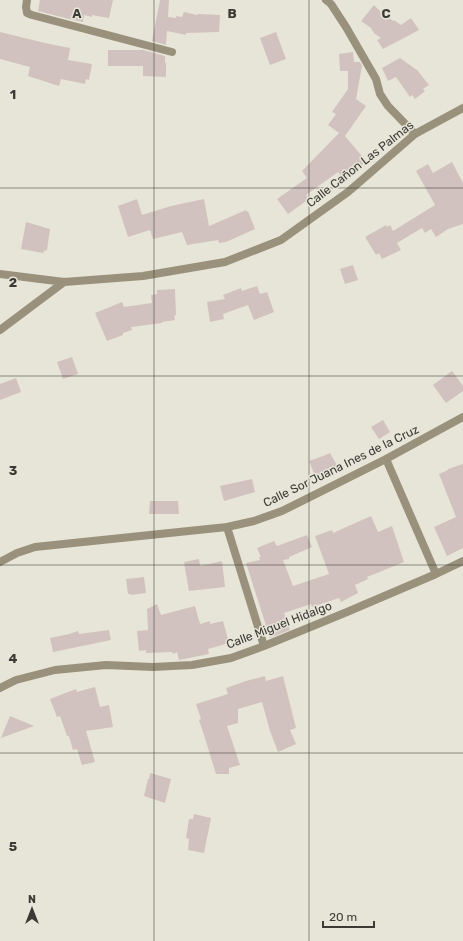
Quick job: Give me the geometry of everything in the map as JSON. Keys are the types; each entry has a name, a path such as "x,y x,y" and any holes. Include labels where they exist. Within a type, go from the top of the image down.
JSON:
{"street":[{"path":"27,0 27,13 32,15 172,52"},
{"path":"326,0 331,4 346,27 376,79 380,94 388,106 415,134"},
{"name":"Calle Cañon Las Palmas","path":"0,274 64,282 143,276 225,262 281,240 348,192 415,134 463,108"},
{"path":"0,330 64,282"},
{"name":"Calle Sor Juana Ines de la Cruz","path":"0,562 17,553 35,547 228,527 254,521 282,511 463,417"},
{"path":"386,458 436,574"},
{"path":"228,527 264,646"},
{"name":"Calle Miguel Hidalgo","path":"0,688 16,680 55,670 106,664 153,667 192,665 231,658 347,612 463,561"}],"building":[{"path":"40,0 113,0 109,18 84,15 83,22 38,11"},
{"path":"160,0 169,0 168,17 182,17 184,12 197,15 220,15 219,32 186,33 186,35 167,31 166,45 152,41"},
{"path":"374,5 393,21 394,20 401,25 411,18 419,30 383,49 377,40 381,38 361,21"},
{"path":"0,32 70,48 68,60 92,64 89,80 86,79 85,84 61,79 59,86 28,76 30,67 0,59"},
{"path":"276,32 286,59 270,65 260,38"},
{"path":"108,50 143,50 165,56 166,77 143,76 143,66 108,66"},
{"path":"353,52 354,62 360,62 362,66 356,99 366,106 345,136 366,161 346,182 338,172 306,195 309,199 288,214 277,199 307,178 302,171 339,133 328,125 336,114 332,112 348,89 348,71 340,71 339,54"},
{"path":"400,58 417,70 429,85 423,89 425,91 415,99 412,95 410,97 396,77 388,81 382,68"},
{"path":"452,162 463,183 463,224 448,229 436,237 431,229 425,233 422,228 397,243 401,250 382,259 379,253 376,255 365,237 386,225 387,227 390,225 393,231 435,205 416,171 428,164 433,173"},
{"path":"137,199 142,215 171,206 204,199 209,226 246,210 247,212 248,211 255,229 226,242 219,243 218,240 187,245 182,232 153,239 150,230 128,237 118,206"},
{"path":"26,222 50,229 47,250 43,253 21,249"},
{"path":"353,265 358,280 345,284 340,269"},
{"path":"257,286 260,294 267,292 274,312 254,320 248,305 223,314 224,319 210,322 207,302 225,299 223,295 241,288 242,291"},
{"path":"175,289 175,320 131,327 132,330 107,341 95,313 122,302 124,307 152,303 151,295 157,294 157,290"},
{"path":"72,357 78,374 63,379 57,362"},
{"path":"452,371 463,386 463,391 446,403 433,385"},
{"path":"16,378 21,392 0,400 0,384"},
{"path":"383,420 390,432 379,439 371,427"},
{"path":"330,453 339,469 317,481 309,461"},
{"path":"463,464 463,548 447,556 434,527 456,517 439,474"},
{"path":"252,479 255,492 224,501 220,486"},
{"path":"150,501 178,501 179,514 149,514"},
{"path":"371,516 378,532 392,526 404,562 367,577 368,579 355,585 358,593 341,602 339,598 312,607 311,604 284,613 290,630 270,638 246,563 260,560 259,557 261,557 257,548 274,541 277,546 307,535 312,547 289,557 289,559 283,560 293,586 329,574 315,536 332,530 333,533"},
{"path":"199,559 200,566 222,561 225,587 189,591 184,562"},
{"path":"144,577 146,593 128,594 126,579"},
{"path":"157,604 161,615 195,606 200,624 210,621 210,624 223,621 229,643 208,649 209,654 179,660 177,652 173,654 172,652 146,653 146,650 139,651 137,631 148,630 147,609"},
{"path":"109,630 111,640 53,652 50,638 78,631 79,634"},
{"path":"265,676 266,681 283,676 296,728 290,730 296,744 278,752 270,731 262,702 238,709 238,723 227,726 240,765 229,768 229,774 216,774 199,720 201,719 196,704 228,694 226,688"},
{"path":"95,687 100,707 109,705 113,727 86,731 95,762 82,765 77,749 73,750 69,736 67,736 60,716 57,717 50,699 76,689 77,692"},
{"path":"10,716 34,726 1,738"},
{"path":"150,773 171,779 165,803 144,796"},
{"path":"194,814 211,818 204,853 188,850 189,839 186,838 189,819 193,819"}]}
